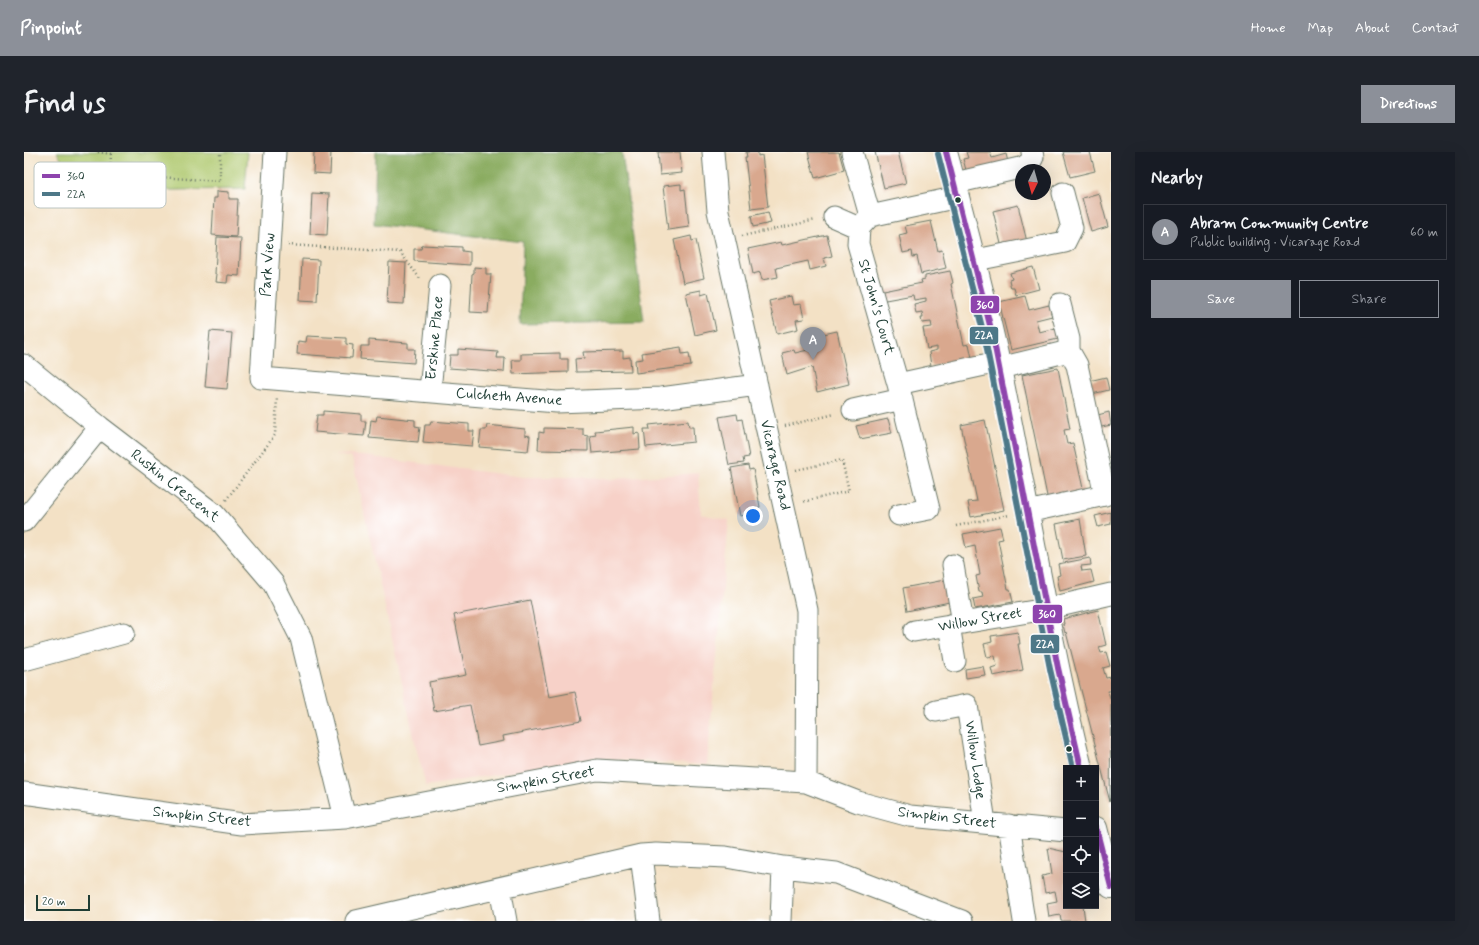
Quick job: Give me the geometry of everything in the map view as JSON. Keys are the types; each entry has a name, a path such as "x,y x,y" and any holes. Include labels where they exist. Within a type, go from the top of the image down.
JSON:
{"main road":[{"path":"946,152 976,260 999,365 1046,609 1068,715 1080,765"},
{"path":"1100,831 1111,887"}],"street":[{"name":"Park View","path":"270,378 270,244 275,152"},
{"name":"Vicarage Road","path":"713,152 718,211 807,610 806,782"},
{"name":"St John's Court","path":"852,152 865,222 858,244 900,392 929,509 900,515"},
{"path":"834,217 865,222 1024,167 1033,157 1032,152"},
{"path":"976,260 1065,242 1072,228 1063,193"},
{"name":"Erskine Place","path":"430,391 440,285"},
{"path":"1027,512 1105,495 1077,365 1069,351 1068,339 1060,304"},
{"path":"853,410 900,392 999,365 1069,351"},
{"name":"Ruskin Crescent","path":"24,365 100,428 214,514 273,583 301,638 345,818"},
{"name":"Culcheth Avenue","path":"270,378 557,402 661,398 757,385"},
{"path":"24,520 100,428"},
{"path":"953,565 956,624 955,661"},
{"name":"Willow Street","path":"914,631 1046,609 1111,594"},
{"path":"24,660 124,633"},
{"name":"Willow Lodge","path":"936,711 967,705 985,822"},
{"name":"Simpkin Street","path":"24,793 242,824 345,818 596,770 806,782 858,802 910,816 1063,830"},
{"path":"1009,825 1024,921"},
{"path":"362,921 500,888 641,856 656,854 726,857 783,867 836,873 962,921"},
{"path":"641,856 649,921"},
{"path":"781,921 783,867"},
{"path":"500,888 506,921"}],"path":[{"path":"98,152 111,153"},
{"path":"166,178 220,181 220,152"},
{"path":"725,240 834,217"},
{"path":"270,244 400,252 421,280 440,285"},
{"path":"214,514 275,436 270,378"},
{"path":"767,430 853,410"},
{"path":"777,474 842,460 849,492 784,506"},
{"path":"956,526 1027,512"}],"shaded area":[{"path":"334,454 363,456 523,477 585,477 612,479 698,473 701,514 729,520 707,765 597,758 426,786 352,458"}],"green space":[{"path":"57,152 248,152 245,189 166,190 166,162 63,162"},
{"path":"376,152 622,152 644,322 520,324 523,242 374,224"}],"building":[{"path":"314,152 331,152 330,174 313,173"},
{"path":"658,152 680,152 682,173 660,175"},
{"path":"746,152 758,152 758,156 762,155 768,207 751,209 745,157 747,157"},
{"path":"808,152 839,152 844,170 815,178"},
{"path":"875,152 898,152 906,183 884,188"},
{"path":"966,152 990,152 992,158 1006,154 1008,162 967,174 963,159 968,158"},
{"path":"1063,152 1090,152 1095,171 1070,177"},
{"path":"681,184 681,190 685,189 689,227 668,230 663,186"},
{"path":"217,191 229,192 229,199 238,199 236,237 212,235 214,198 217,198"},
{"path":"312,193 329,194 327,235 310,234"},
{"path":"1099,193 1108,227 1091,232 1082,198"},
{"path":"1018,205 1027,242 1002,248 993,211"},
{"path":"768,212 771,223 753,227 751,216"},
{"path":"931,221 938,251 942,250 946,268 921,274 917,256 913,257 912,251 903,253 899,235 907,233 905,226"},
{"path":"827,235 832,256 824,258 826,266 810,270 808,261 776,268 778,277 762,280 760,272 753,274 748,249 781,242 782,245"},
{"path":"691,236 692,241 696,240 704,278 683,283 674,240"},
{"path":"217,237 241,238 239,276 228,275 227,283 216,282"},
{"path":"422,245 462,247 462,251 470,252 470,265 414,261 414,249 421,249"},
{"path":"302,259 319,260 317,301 300,300"},
{"path":"389,262 406,263 404,304 387,303"},
{"path":"474,267 486,268 486,274 491,274 488,313 470,312 472,274 474,273"},
{"path":"1033,267 1039,289 1016,295 1014,288 1011,288 1009,280 1012,279 1010,273"},
{"path":"950,271 953,283 951,284 964,345 969,344 972,358 931,366 929,352 937,350 937,347 927,349 923,328 932,327 931,322 922,323 922,312 916,313 914,304 926,301 926,298 914,300 913,295 880,301 878,292 922,283 921,280 925,279 925,276"},
{"path":"701,290 701,295 708,293 716,330 695,335 686,293"},
{"path":"791,296 793,305 801,304 804,319 796,320 798,329 777,334 769,301"},
{"path":"1025,296 1029,310 1049,305 1052,316 1036,320 1039,332 1056,328 1058,339 1011,350 999,302"},
{"path":"210,331 232,333 227,389 205,387"},
{"path":"837,331 849,384 817,392 812,367 787,375 782,353 794,350 795,353 808,350 806,338"},
{"path":"307,336 346,338 346,344 353,345 352,358 297,354 298,341 306,342"},
{"path":"369,340 408,343 408,349 415,349 414,363 360,359 361,346 369,346"},
{"path":"681,347 682,354 689,353 691,366 636,373 635,360 643,359 642,353"},
{"path":"458,349 498,352 497,358 505,358 504,372 449,368 450,355 458,355"},
{"path":"623,351 623,358 630,357 631,371 576,372 575,359 584,358 583,352"},
{"path":"560,353 560,359 568,359 568,372 513,374 512,360 521,360 521,354"},
{"path":"1058,368 1070,429 1064,430 1067,444 1073,443 1084,493 1048,501 1022,375"},
{"path":"1106,377 1109,390 1092,394 1089,381"},
{"path":"323,411 361,414 361,421 366,421 364,436 315,432 317,415 323,415"},
{"path":"1109,412 1111,425 1097,428 1094,416"},
{"path":"737,414 738,420 742,419 749,457 743,458 744,463 729,465 719,417"},
{"path":"377,416 415,420 415,426 420,427 418,442 369,438 371,420 376,421"},
{"path":"888,419 892,433 860,439 856,426"},
{"path":"985,420 1004,510 971,517 968,502 977,501 961,425"},
{"path":"431,421 469,424 469,431 474,431 472,446 423,442 425,425 430,425"},
{"path":"688,421 689,427 693,427 694,442 646,447 644,429 650,429 649,425"},
{"path":"487,425 525,429 525,435 530,436 528,451 479,447 481,430 486,430"},
{"path":"634,427 634,434 639,433 640,449 592,453 590,436 596,435 595,431"},
{"path":"544,428 583,429 583,435 588,436 588,451 538,450 539,432 544,433"},
{"path":"748,465 749,470 753,469 760,507 754,509 755,513 740,516 731,468"},
{"path":"1111,512 1111,524 1098,527 1095,516"},
{"path":"1080,519 1086,556 1063,560 1056,524"},
{"path":"1000,527 1003,539 998,540 1008,589 1010,589 1013,602 975,609 973,599 983,597 982,592 979,592 976,576 980,575 975,546 966,548 963,534"},
{"path":"1090,558 1091,565 1081,566 1082,571 1091,570 1094,582 1060,591 1057,576 1060,575 1058,564"},
{"path":"950,579 954,601 907,611 903,588"},
{"path":"530,600 549,697 575,692 581,721 503,736 504,741 478,746 470,705 434,711 429,682 466,675 454,615"},
{"path":"1098,610 1106,645 1099,647 1101,653 1106,652 1110,666 1103,668 1106,678 1111,677 1111,691 1108,691 1111,701 1110,802 1063,624 1063,619"},
{"path":"1018,632 1020,644 1018,644 1023,670 993,676 991,668 997,666 995,656 987,657 984,644 992,642 991,636"},
{"path":"983,666 985,675 966,678 965,669"},
{"path":"1048,848 1063,851 1063,909 1083,909 1085,921 1061,921 1060,915 1049,917 1047,903 1057,901 1055,891 1045,893 1042,876 1052,874"}],"transit line":[{"name":"360","path":"946,152 993,337 1058,668 1080,765"},
{"name":"22A","path":"938,154 985,339 1050,669 1072,765"},
{"name":"360","path":"1098,837 1111,887"}],"place":[{"name":"Abram Community Centre","path":"813,360"}]}
